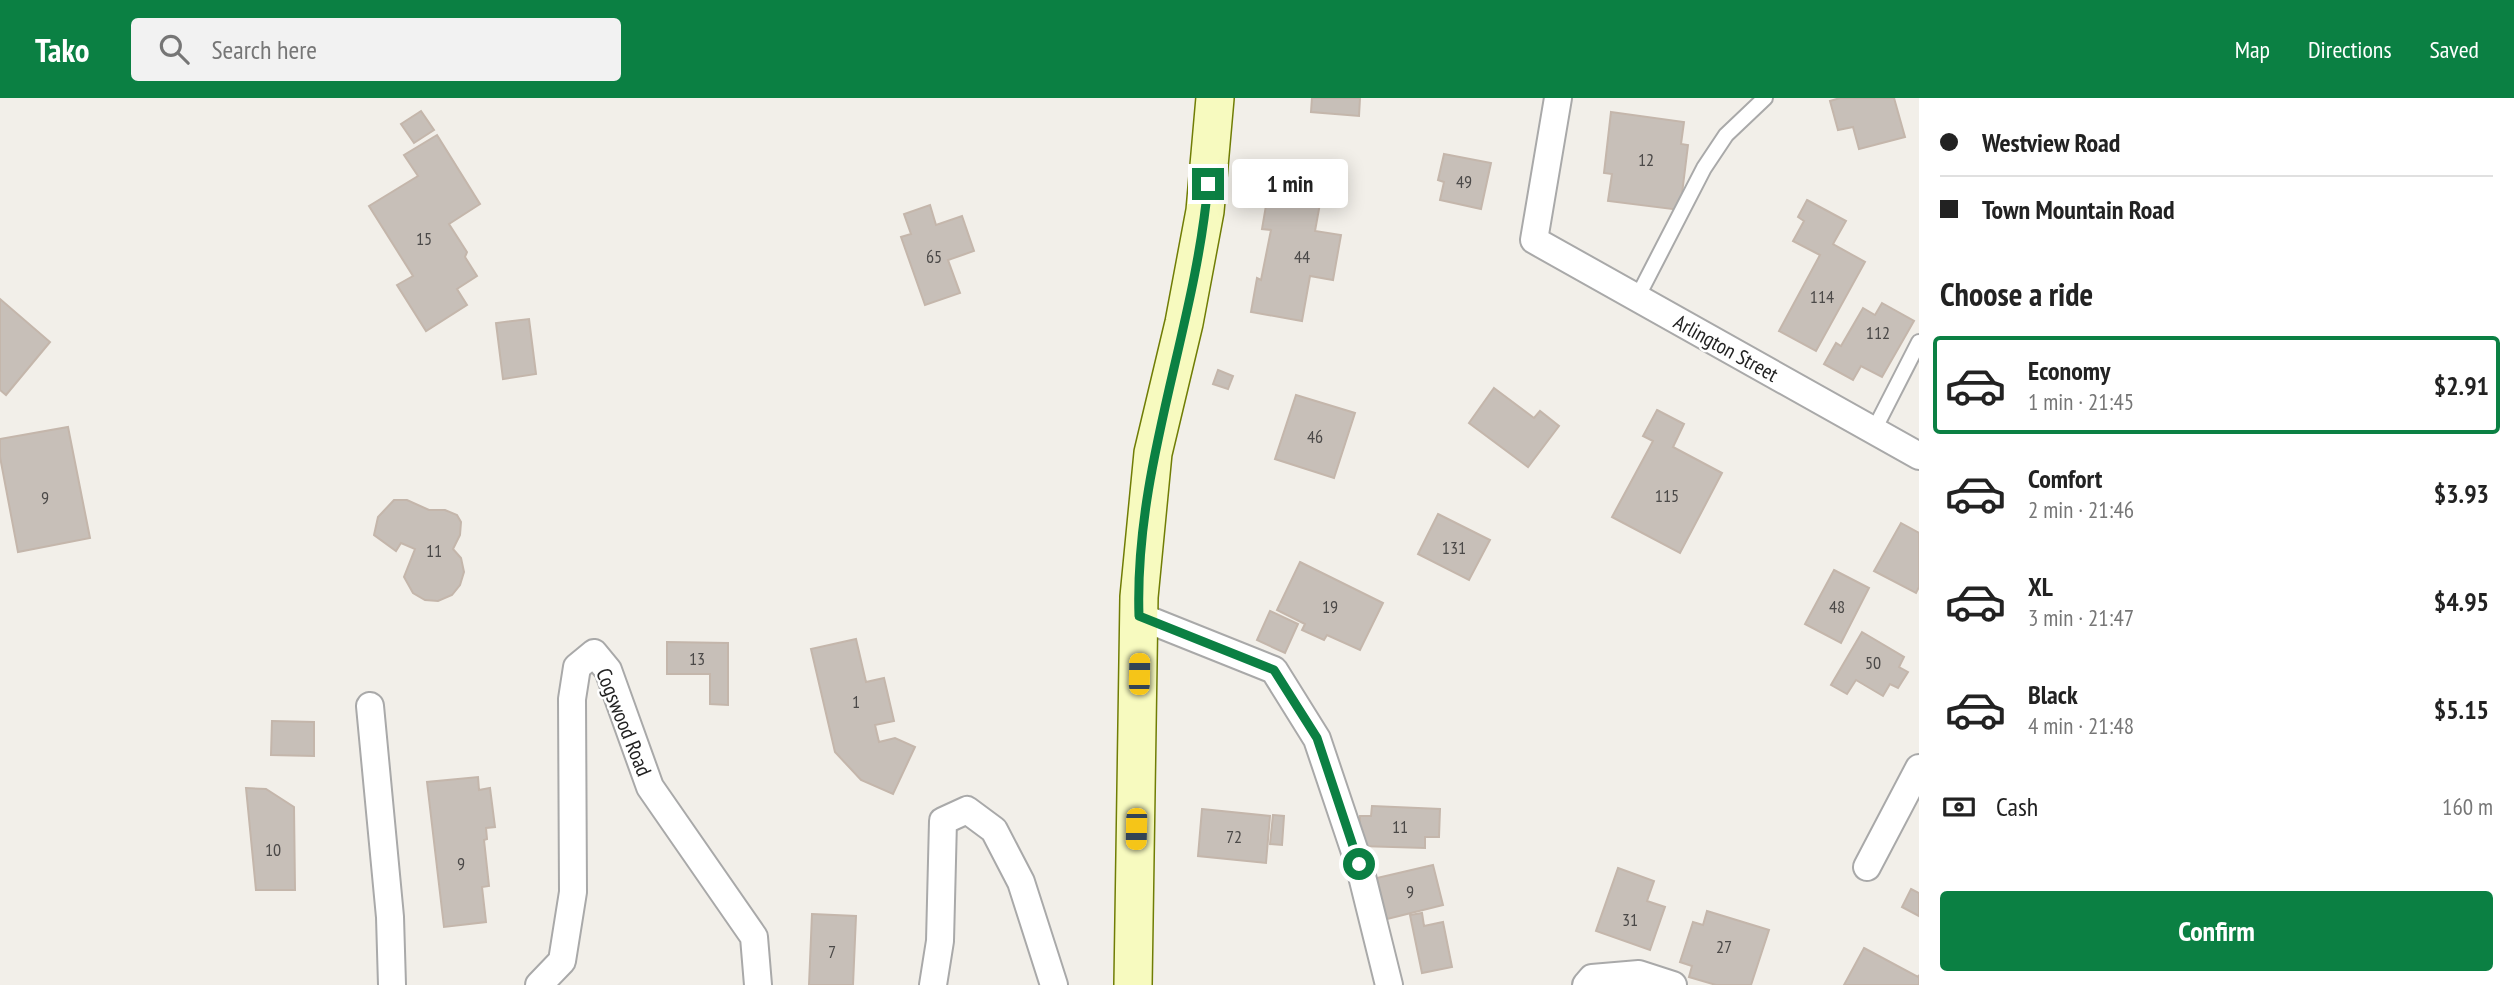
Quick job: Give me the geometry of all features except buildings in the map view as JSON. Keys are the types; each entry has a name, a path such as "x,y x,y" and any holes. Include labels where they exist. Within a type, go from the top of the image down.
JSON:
{"main road":[{"path":"1133,985 1139,616 1153,453 1184,323 1205,211 1214,98"}],"street":[{"name":"Arlington Street","path":"1558,98 1534,240 1919,456"},
{"path":"1139,616 1274,670 1317,738 1359,864 1389,985"},
{"name":"Cogswood Road","path":"539,985 562,961 573,892 572,699 577,667 594,653 608,670 650,787 754,936 758,985"},
{"path":"370,706 390,917 392,985"},
{"path":"1867,867 1919,768"},
{"path":"933,985 940,941 943,821 967,810 994,830 1021,883 1054,985"},
{"path":"1586,985 1592,978 1639,974 1673,985"}],"lane":[{"path":"1637,298 1704,168 1726,135 1765,98"},
{"path":"1874,430 1919,342"}],"route":[{"path":"1208,184 1184,323 1153,453 1139,616 1274,670 1317,738 1359,864"}]}
